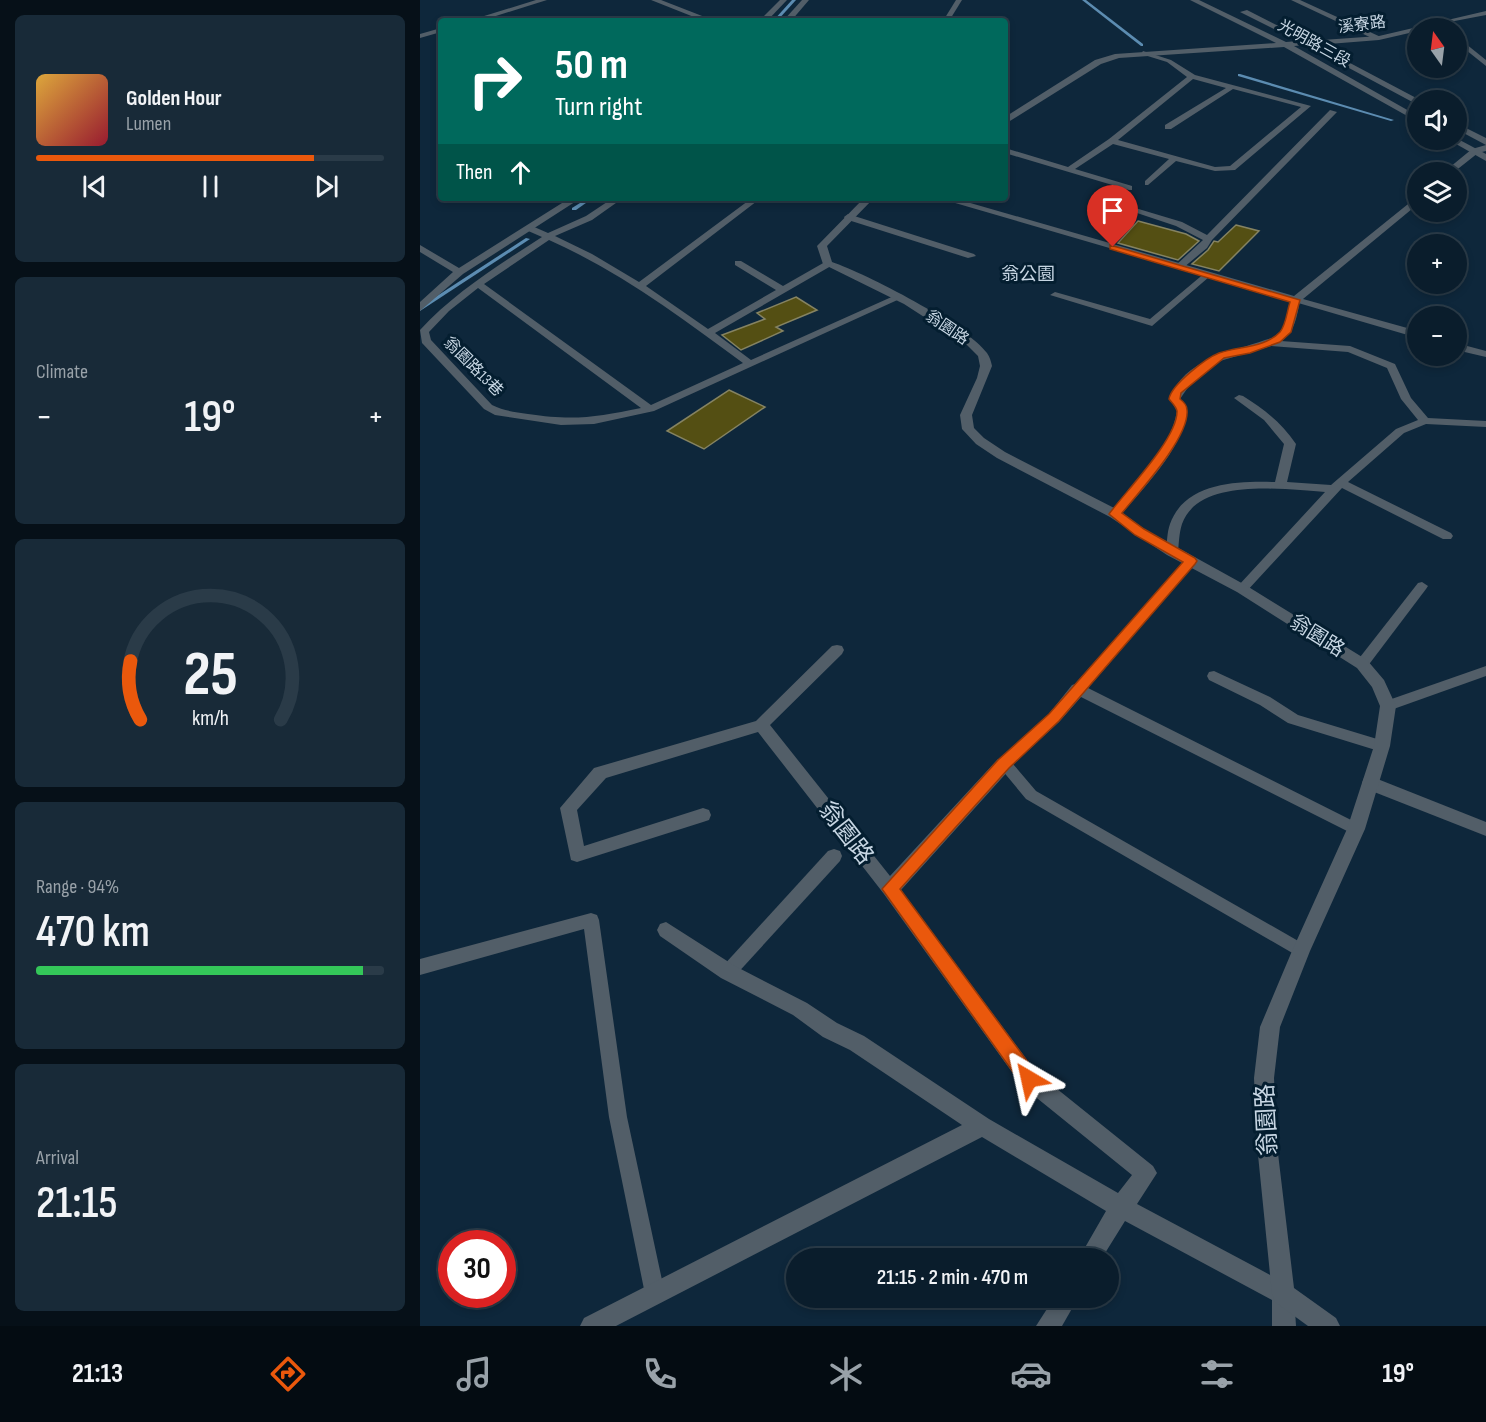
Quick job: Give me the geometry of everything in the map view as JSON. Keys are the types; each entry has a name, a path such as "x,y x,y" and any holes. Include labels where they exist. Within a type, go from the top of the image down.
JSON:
{"street":[{"path":"482,18 544,0"},
{"path":"654,0 703,18"},
{"path":"766,18 784,0"},
{"path":"790,18 806,0"},
{"name":"光明路三段","path":"1193,0 1288,46 1407,114"},
{"path":"1294,0 1379,38"},
{"name":"光明路三段","path":"1234,7 1309,44 1407,97"},
{"name":"溪寮路","path":"1467,19 1486,13"},
{"path":"420,36 438,31"},
{"name":"溪寮路","path":"1288,46 1379,38 1407,32"},
{"path":"1008,119 1098,62 1143,53 1288,46"},
{"path":"1467,48 1486,64"},
{"path":"1467,131 1486,142"},
{"path":"1467,147 1486,158"},
{"path":"1461,162 1475,151 1486,148"},
{"path":"420,308 459,272 571,201"},
{"path":"828,264 822,246 866,201"},
{"path":"952,201 1407,332"},
{"path":"1295,300 1407,208"},
{"path":"420,248 459,272"},
{"name":"翁園路","path":"828,264 899,297 970,342 983,356 985,372 966,415 968,429 980,441 1001,455 1115,514 1172,552 1242,589 1362,664 1379,684 1388,706 1382,746 1356,829 1301,951 1270,1027 1264,1078 1267,1145 1283,1294 1284,1326"},
{"path":"1467,349 1486,354"},
{"path":"703,815 577,855 568,808 600,773 761,725 837,650"},
{"name":"翁園路","path":"761,725 890,889 1029,1079 1146,1173 1120,1207 1096,1248"},
{"path":"890,889 1004,764"},
{"path":"1370,783 1486,829"},
{"path":"666,930 728,972 800,1009 830,1030 857,1043 982,1126 1120,1207 1283,1294 1328,1326"},
{"path":"592,1326 982,1126"},
{"path":"1048,1326 1060,1308"}],"lane":[{"path":"948,18 959,0"},
{"path":"1143,53 1169,61 1192,77 1333,112 1208,238 1204,246 1179,266"},
{"path":"1070,169 1112,141 1192,77"},
{"path":"1168,126 1230,88"},
{"path":"1112,141 1215,169 1232,168 1315,108"},
{"path":"1008,151 1129,188"},
{"path":"1148,183 1174,158"},
{"name":"翁園路13巷","path":"614,201 589,218 549,236 478,284 446,309 424,331 426,341 488,407 507,415 561,422 594,421 650,409 899,297"},
{"path":"641,285 753,201"},
{"path":"1132,210 1179,224 1208,238"},
{"path":"848,217 971,256"},
{"path":"529,228 549,236 641,285 751,364"},
{"path":"738,263 783,290"},
{"path":"708,333 828,264"},
{"path":"1055,295 1152,323 1206,275"},
{"path":"478,284 650,409"},
{"path":"1115,514 1169,446 1182,414 1182,407 1175,399 1175,393 1221,356 1264,345 1266,342 1277,339 1286,332 1295,300"},
{"path":"1266,342 1350,349 1391,366 1406,399 1425,421"},
{"path":"1239,398 1263,413 1281,429 1290,444 1280,487"},
{"path":"1242,589 1337,486 1400,431 1412,424 1425,421 1486,424"},
{"path":"1172,552 1172,532 1181,512 1200,496 1226,486 1337,486 1447,536"},
{"path":"1191,561 1054,718 1004,764 1031,795 1301,951"},
{"name":"翁園路","path":"1362,664 1422,586"},
{"path":"1388,706 1486,671"},
{"path":"1214,676 1265,701 1293,719 1382,746"},
{"path":"1077,689 1356,829"},
{"path":"728,972 834,855"},
{"path":"420,967 591,920 618,1117 655,1294"}],"building":[{"path":"1138,221 1186,234 1199,241 1178,260 1118,243"},
{"path":"1236,225 1259,231 1219,271 1192,264 1208,250 1214,241 1218,242"},
{"path":"796,297 817,310 776,327 783,331 741,350 722,335 765,319 757,313"},
{"path":"729,390 765,407 704,449 667,431"}],"waterway":[{"path":"778,18 794,0"},
{"path":"1084,0 1142,45"},
{"path":"1239,75 1392,120"},
{"path":"574,209 586,201"},
{"path":"420,309 528,239"}],"district":[{"name":"翁公園","path":"1028,274"}],"route":[{"path":"1029,1079 890,889 1004,764 1054,718 1191,561 1139,532 1115,514 1169,446 1182,414 1182,407 1175,399 1175,393 1221,356 1264,345 1266,342 1277,339 1286,332 1295,300 1113,247"}]}
